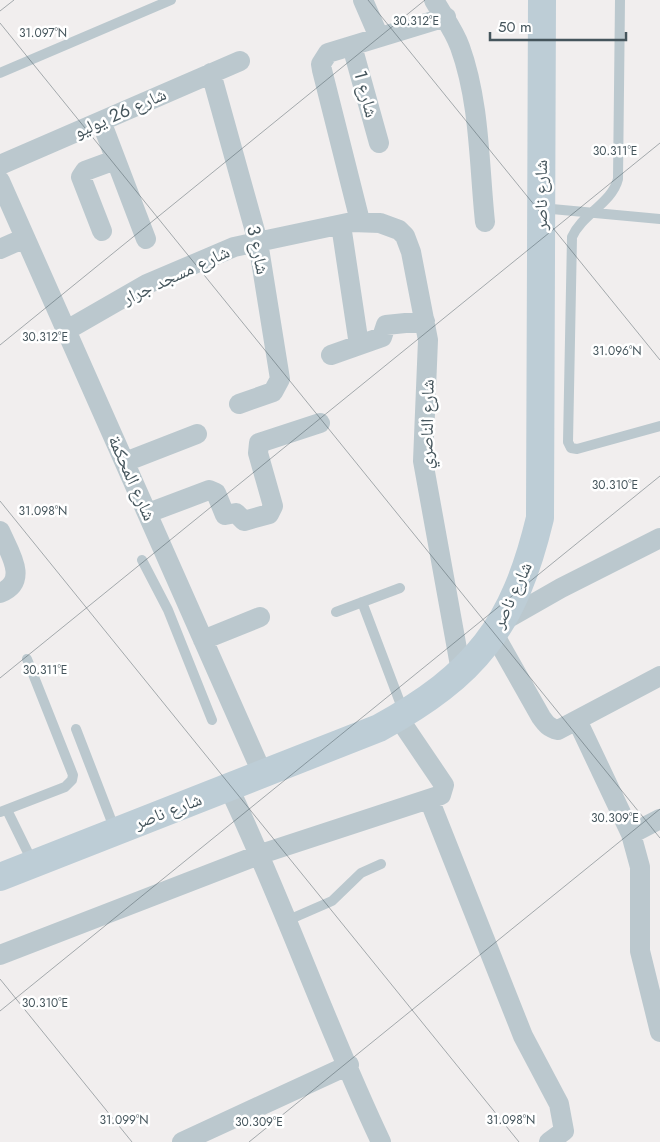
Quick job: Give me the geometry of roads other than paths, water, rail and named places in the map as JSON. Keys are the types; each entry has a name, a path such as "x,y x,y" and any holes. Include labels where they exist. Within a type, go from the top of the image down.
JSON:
{"street":[{"path":"363,0 379,37"},
{"path":"434,0 446,17 460,46 473,98 485,222"},
{"name":"شارع ناصر","path":"0,877 358,737 426,700 461,671 498,628 531,553 540,518 542,0"},
{"path":"360,345 351,223 321,64 328,54 446,17"},
{"name":"شارع 1","path":"352,46 379,142"},
{"name":"شارع 26 يوليو","path":"2,165 240,61"},
{"name":"شارع 3","path":"211,73 258,242 280,379 273,392 239,404"},
{"path":"101,121 146,239"},
{"path":"102,231 81,177 85,171 115,160"},
{"name":"شارع المحكمة","path":"2,165 25,238 263,775"},
{"name":"شارع مسجد جرار","path":"67,330 166,275 218,252 351,223 380,223 399,230 405,236"},
{"name":"شارع الناصري","path":"405,236 413,261 425,321 429,358 422,442 423,461 461,671"},
{"path":"0,249 25,238"},
{"path":"331,354 382,337 386,325 425,321"},
{"path":"148,513 209,490 216,493 225,515 236,513 244,521 269,514 272,506 258,453 259,444 320,422"},
{"path":"125,462 197,434"},
{"path":"0,531 17,570 16,581 9,590 0,593"},
{"path":"660,538 561,588 498,628 548,727 558,730 660,676"},
{"path":"203,640 260,617"},
{"path":"0,954 260,854 441,795 444,786 401,715"},
{"path":"577,720 631,834 640,867 640,951 660,1032"},
{"path":"229,788 260,854 286,921 348,1065 376,1140"},
{"path":"429,799 523,1036 559,1104 561,1138"},
{"path":"631,834 660,818"},
{"path":"182,1142 348,1065"}],"lane":[{"path":"0,73 171,0"},
{"path":"620,0 618,179 612,193 589,214 572,237 569,445 577,449 660,426"},
{"path":"541,208 589,214 660,219"},
{"path":"142,560 170,615 212,720"},
{"path":"151,577 172,568"},
{"path":"336,612 400,588"},
{"path":"362,602 401,715"},
{"path":"27,659 73,775 72,780 65,786 3,811 33,864"},
{"path":"76,728 116,832"},
{"path":"286,921 332,901 361,873 380,864"}]}
